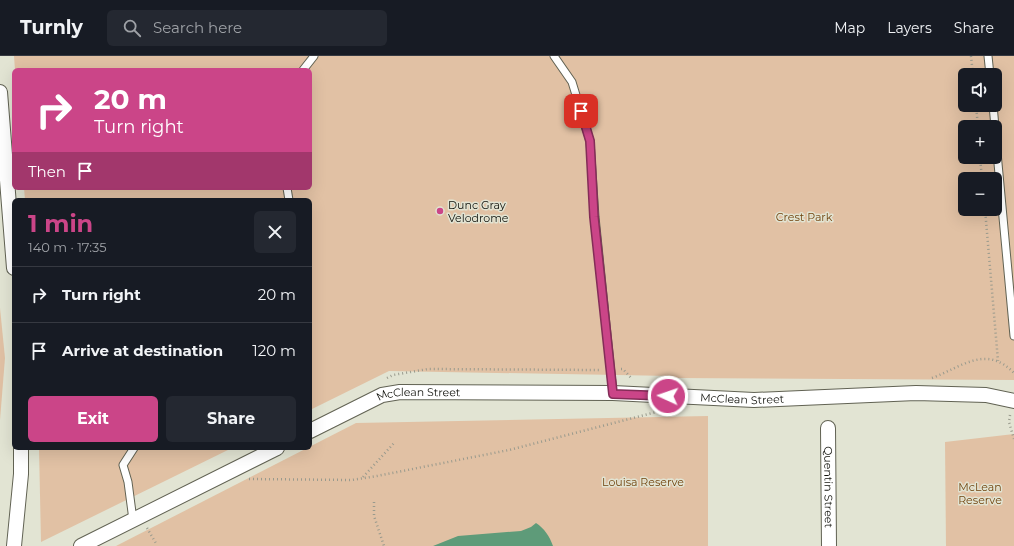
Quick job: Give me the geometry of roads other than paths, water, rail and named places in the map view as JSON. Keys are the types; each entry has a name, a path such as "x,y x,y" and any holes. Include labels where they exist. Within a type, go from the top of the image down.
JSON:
{"street":[{"path":"0,92 12,243"},
{"name":"McClean Street","path":"312,430 382,395 400,392 613,394 754,400 916,393 986,395 1014,400"},
{"name":"Quentin Street","path":"828,428 829,546"},
{"path":"14,546 21,474 21,450"},
{"path":"81,546 273,450"}],"lane":[{"path":"305,68 314,56"},
{"path":"554,56 572,82 590,141 594,217 613,394"},
{"path":"988,56 989,68"},
{"path":"998,164 1014,336"},
{"path":"133,450 123,465 128,482 133,520"}],"place":[{"name":"Dunc Gray Velodrome","path":"440,211"}],"park label":[{"name":"Crest Park","path":"804,217"},
{"name":"Louisa Reserve","path":"643,482"},
{"name":"McLean Reserve","path":"980,493"}]}
